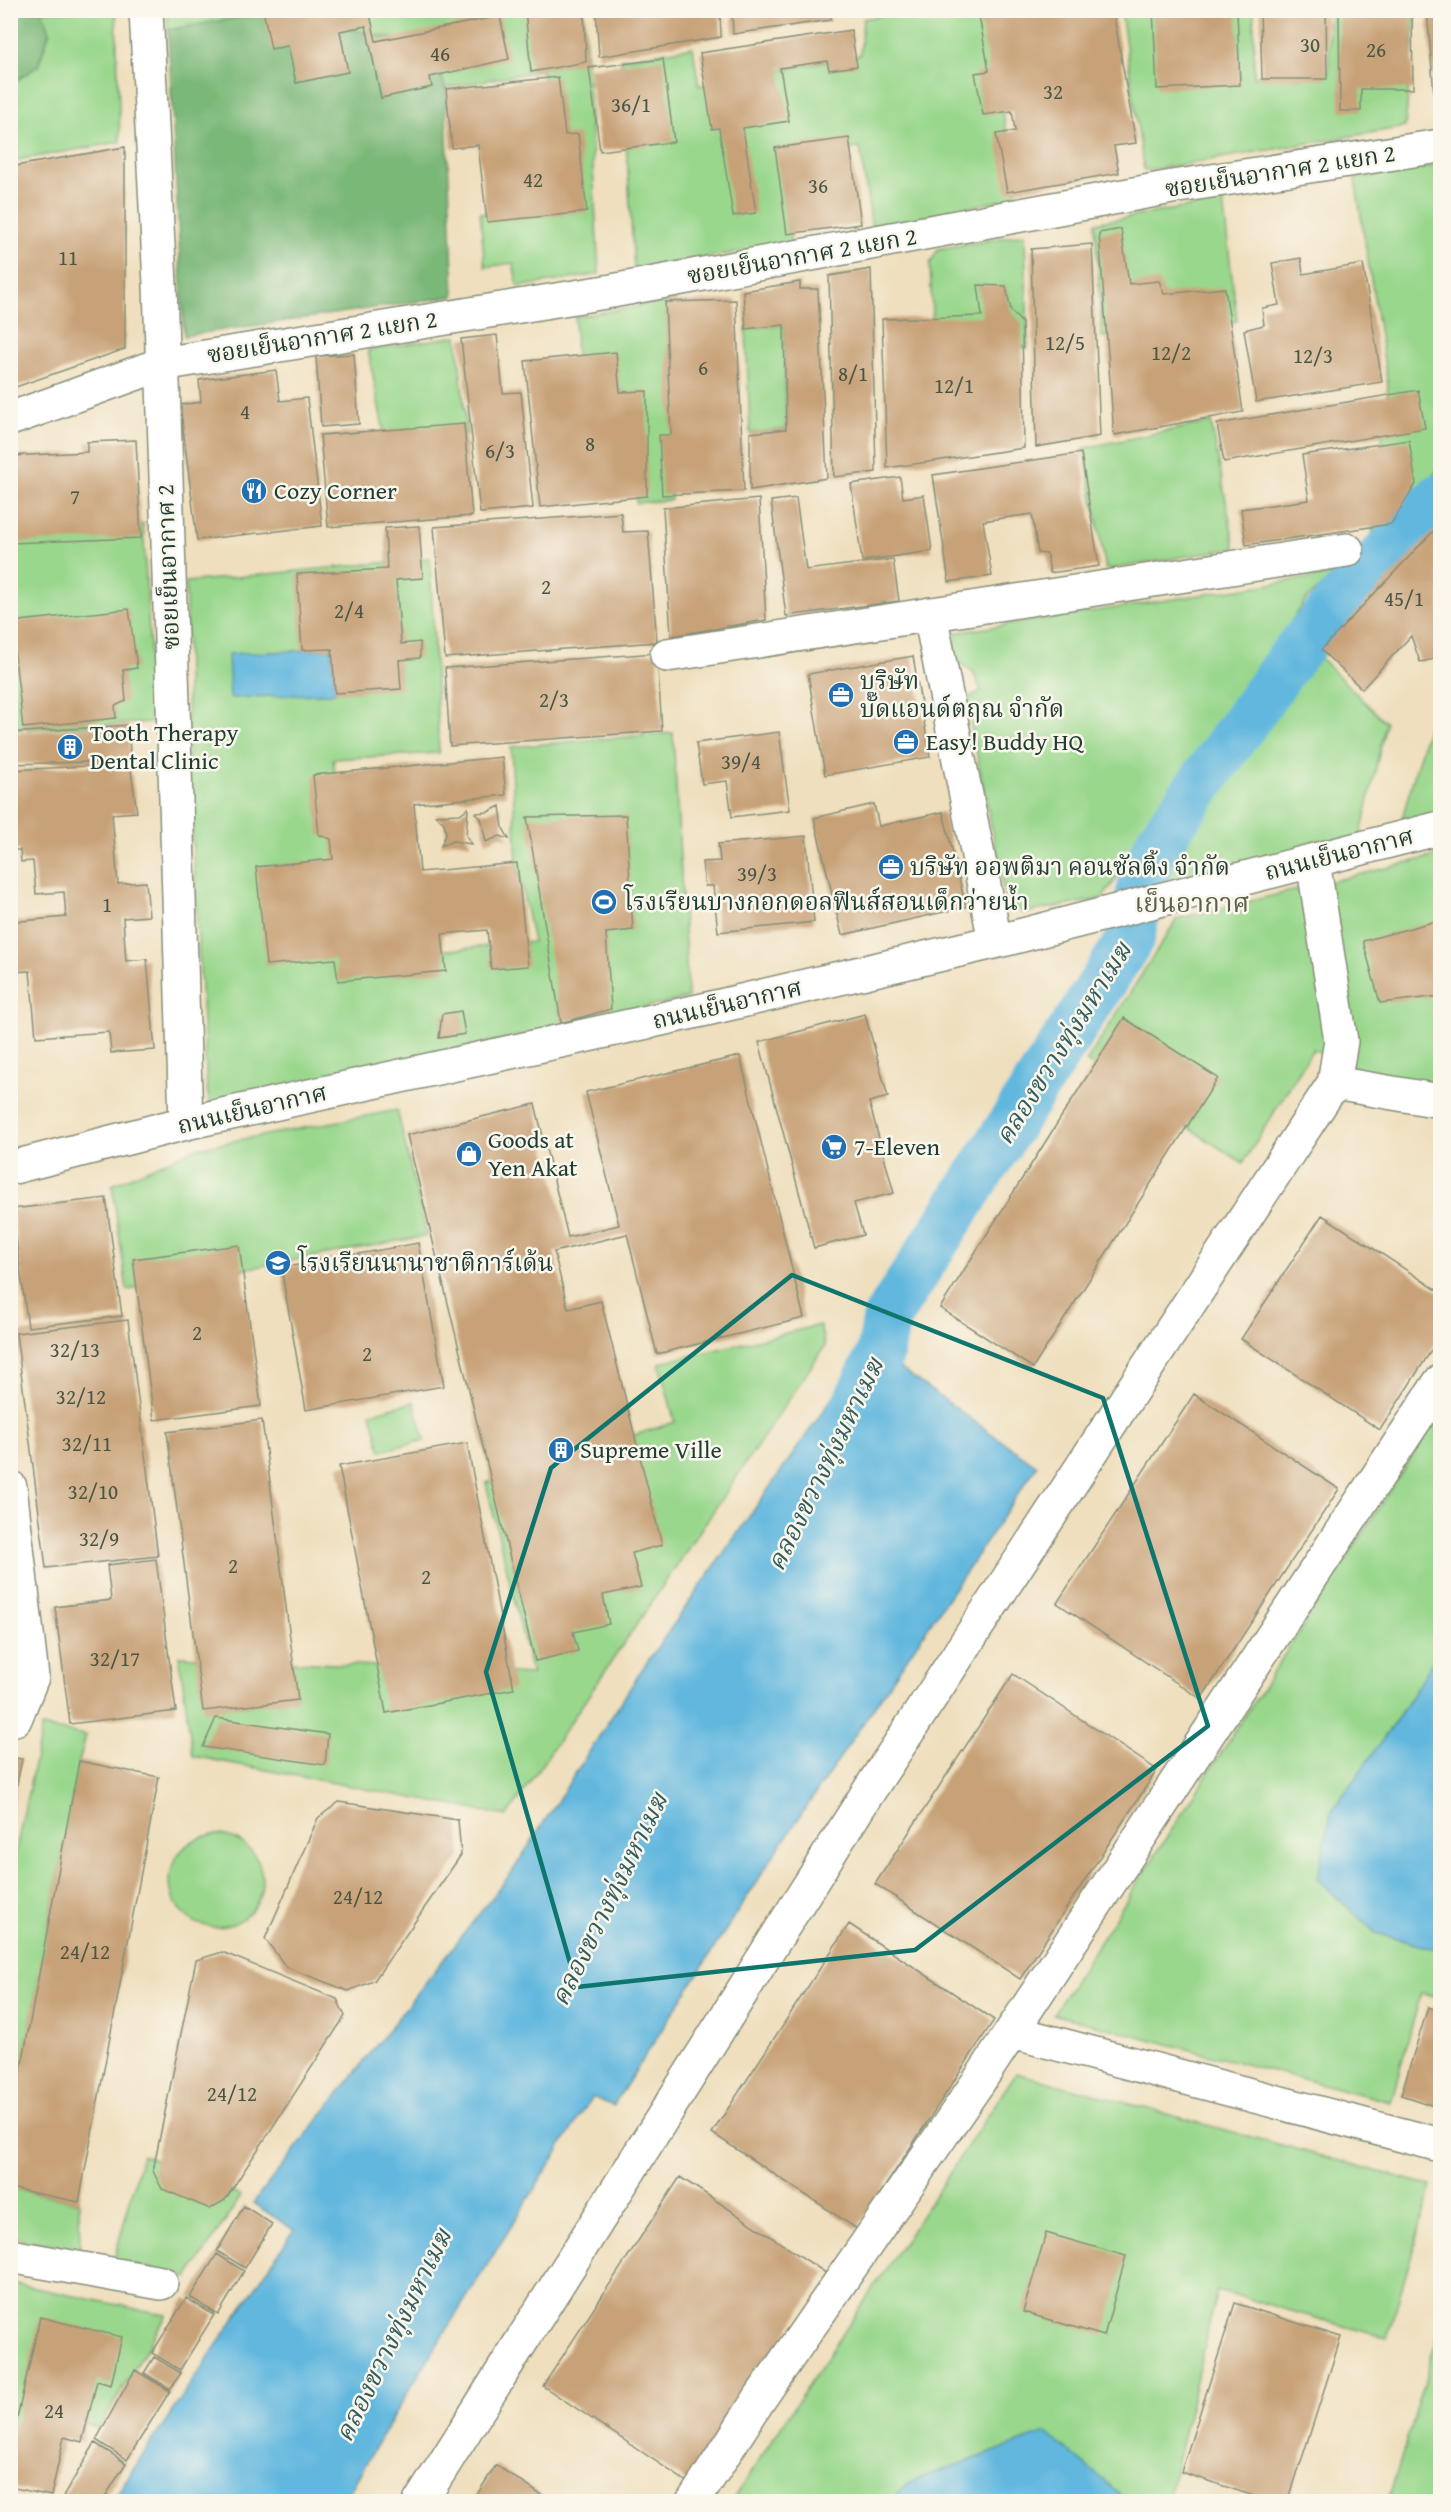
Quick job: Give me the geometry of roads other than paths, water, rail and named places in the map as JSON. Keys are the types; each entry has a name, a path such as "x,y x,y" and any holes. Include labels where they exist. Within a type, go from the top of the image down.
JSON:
{"street":[{"name":"ซอยเย็นอากาศ 2","path":"146,10 160,284 186,1124"},
{"name":"ซอยเย็นอากาศ 2 แยก 2","path":"10,419 162,364 612,291 1172,187 1440,146"},
{"path":"668,655 1347,550"},
{"path":"930,615 995,942"},
{"name":"ถนนเย็นอากาศ","path":"10,1168 186,1124 707,1009 995,942 1440,828"},
{"path":"420,2502 865,1797 1334,1083 1341,1041 1314,861"},
{"path":"1334,1083 1440,1101"},
{"path":"693,2502 760,2398 1012,2032 1440,1382"},
{"path":"10,1487 32,1677 15,1719"},
{"path":"1012,2032 1440,2145"},
{"path":"10,2256 161,2283"}],"water":[{"path":"332,649 335,693 230,698 228,654"},
{"path":"868,1347 1037,1466 770,1861 613,2106 592,2097 412,2385 344,2501 112,2501 294,2230 253,2203 512,1872 643,1668"},
{"path":"1440,1651 1440,1951 1376,1933 1317,1879 1331,1812 1391,1728"},
{"path":"1046,2433 1118,2492 1125,2501 892,2501 907,2483"}],"waterway":[{"name":"คลองขวางทุ่งมหาเมฆ","path":"851,1414 880,1354 887,1317 1131,938 1145,876 1161,839 1293,655 1334,607 1440,497"}],"place":[{"name":"Cozy Corner","path":"254,491"},
{"name":"บริษัท บั๊ดแอนด์ตฤณ จำกัด","path":"841,695"},
{"name":"Easy! Buddy HQ","path":"906,742"},
{"name":"Tooth Therapy Dental Clinic","path":"70,747"},
{"name":"บริษัท ออพติมา คอนซัลติ้ง จำกัด","path":"891,867"},
{"name":"โรงเรียนบางกอกดอลฟินส์สอนเด็กว่ายน้ำ","path":"604,902"},
{"name":"7-Eleven","path":"834,1147"},
{"name":"Goods at Yen Akat","path":"469,1154"},
{"name":"โรงเรียนนานาชาติการ์เด้น","path":"278,1263"},
{"name":"Supreme Ville","path":"561,1450"}],"district":[{"name":"เย็นอากาศ","path":"1192,903"}]}
